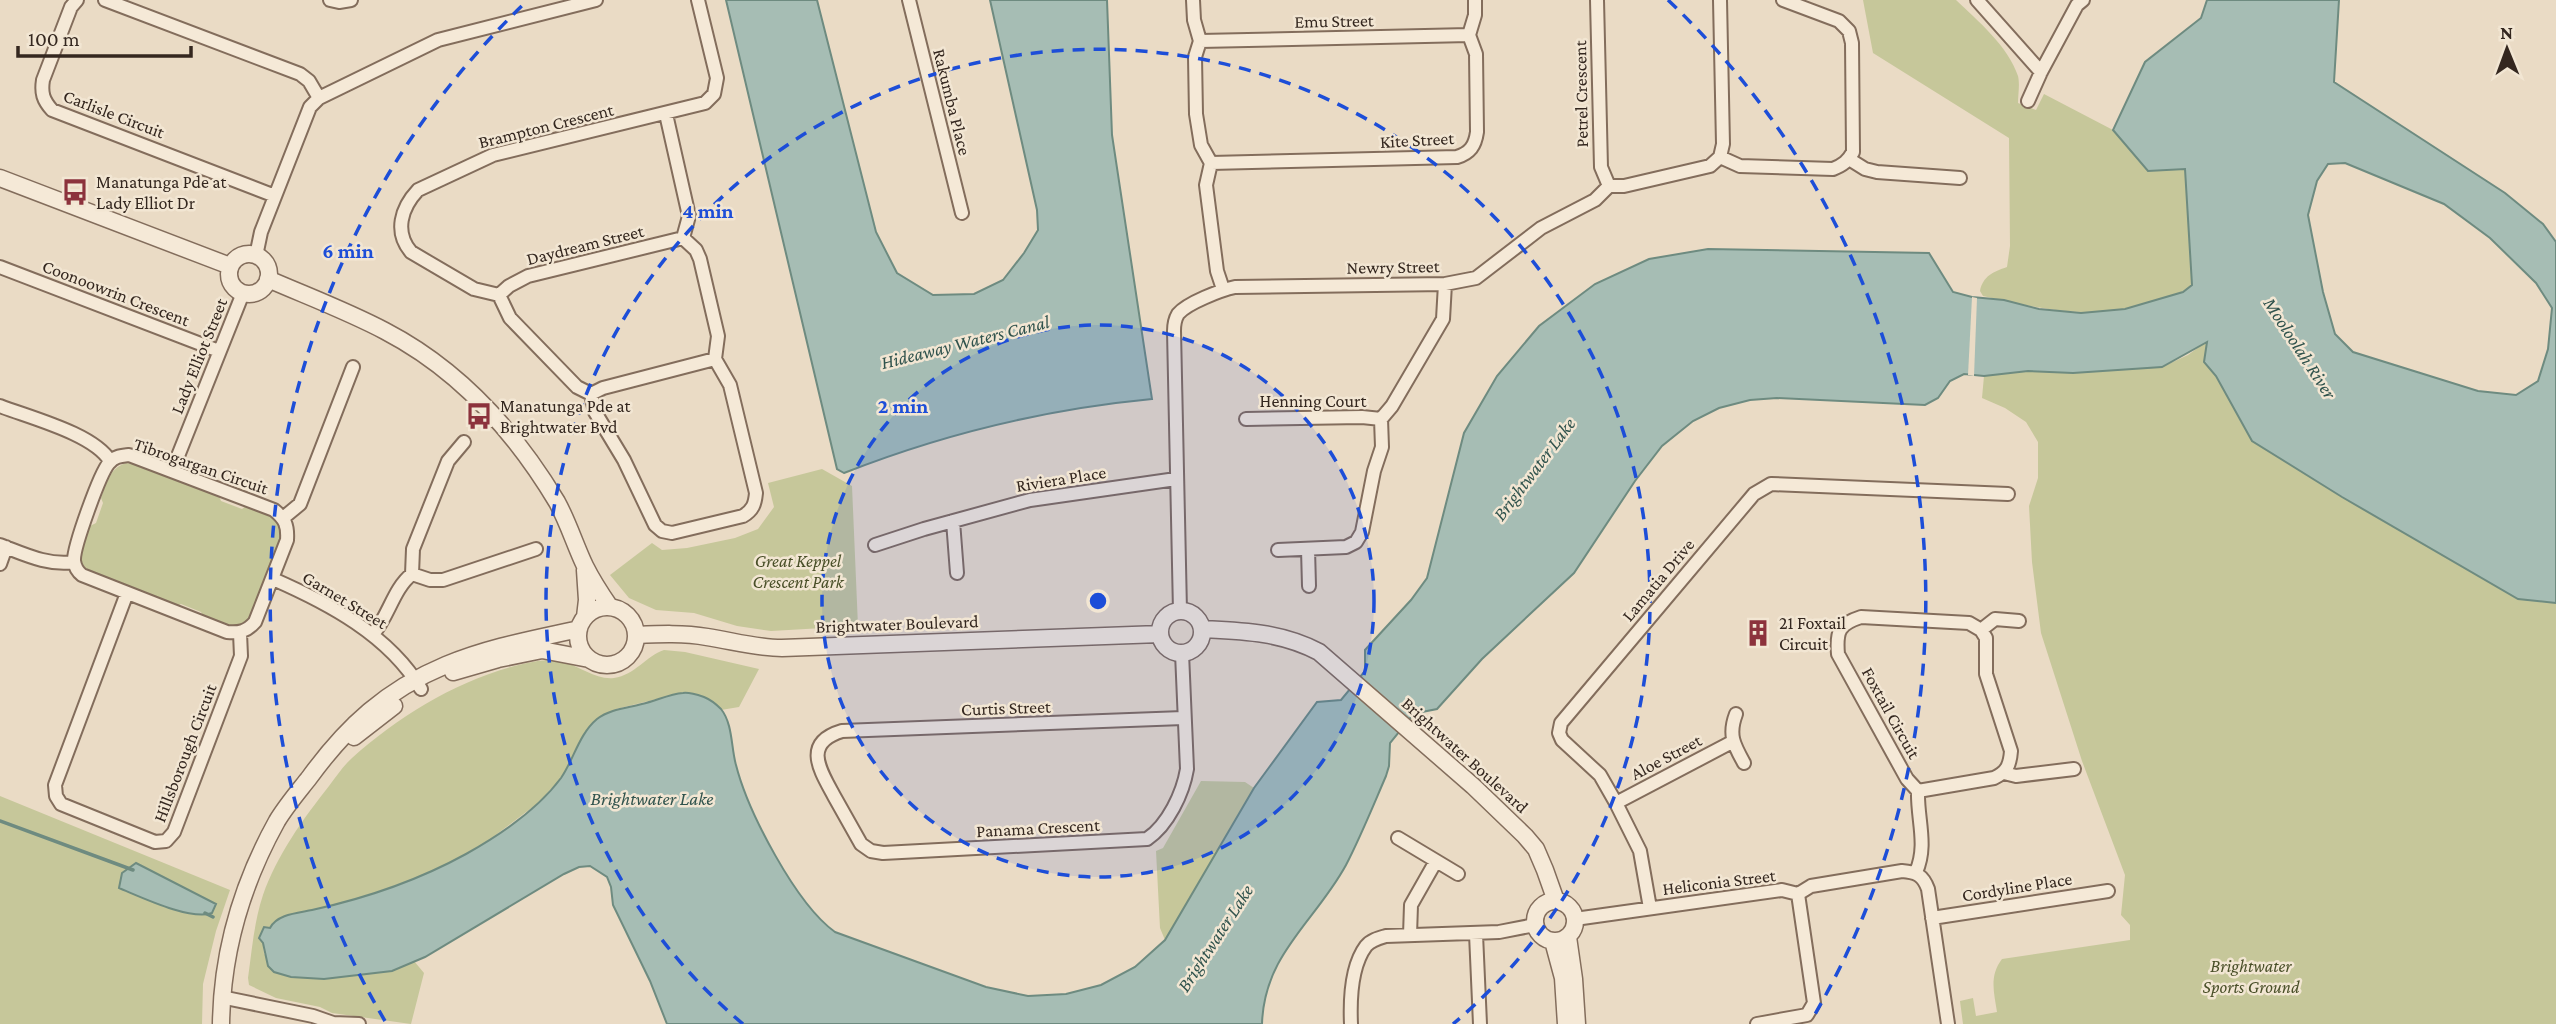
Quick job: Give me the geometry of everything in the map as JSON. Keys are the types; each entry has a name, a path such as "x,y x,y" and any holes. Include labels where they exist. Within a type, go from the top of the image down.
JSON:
{"street":[{"name":"Carlisle Circuit","path":"77,0 71,7 43,80 41,90 44,101 52,110 275,196"},
{"path":"105,0 300,74 309,81 319,98"},
{"path":"330,0 351,0"},
{"path":"256,256 261,232 310,107 319,98 438,40 596,0"},
{"name":"Brampton Crescent","path":"499,295 474,289 411,252 400,233 401,222 410,199 418,190 493,155 705,103 714,94 717,85 698,0"},
{"name":"Rakumba Place","path":"909,0 962,213"},
{"path":"1193,0 1194,20 1200,41 1195,57 1196,114 1201,145 1211,163 1206,185 1217,271 1223,289"},
{"name":"Kite Street","path":"1211,163 1457,158 1468,154 1476,140 1477,132 1476,54 1469,35 1475,15 1475,0"},
{"name":"Petrel Crescent","path":"1597,0 1601,167 1609,186"},
{"path":"1609,186 1625,186 1710,166 1720,157 1723,144 1720,0"},
{"path":"1720,157 1740,166 1833,169 1842,166 1849,159 1853,144 1852,43 1849,31 1839,21 1783,0"},
{"path":"1977,0 2041,72"},
{"path":"2028,101 2077,5 2083,0"},
{"name":"Emu Street","path":"1200,41 1469,35"},
{"path":"591,394 595,412 624,460 655,525 662,531 672,533 751,512 755,493 730,385 715,359 718,336 700,259 696,250 683,238 689,216 666,114"},
{"path":"1849,159 1865,169 1877,172 1960,178"},
{"path":"0,178 230,266"},
{"name":"Newry Street","path":"1180,611 1176,479 1175,322 1178,315 1223,289 1445,284 1476,278 1541,228 1595,200 1609,186"},
{"name":"Daydream Street","path":"499,295 528,276 683,238"},
{"path":"239,256 256,256 267,266 268,279 255,293 243,293 232,285 230,266 239,256"},
{"name":"Coonoowrin Crescent","path":"0,267 219,351"},
{"path":"268,279 353,314 388,332 432,360 470,390 516,444 557,503 584,564 610,607"},
{"path":"1278,550 1346,547 1356,542 1362,532 1374,471 1382,447 1381,419 1392,406 1443,319 1445,284"},
{"name":"Lady Elliot Street","path":"172,471 243,293"},
{"path":"499,295 510,318 577,387 591,394"},
{"path":"591,394 603,388 715,359"},
{"path":"0,564 3,546 45,562 74,562 82,575 227,632 240,633 255,622 287,540 288,528 283,518 300,504 353,367"},
{"path":"0,406 90,440 104,450 110,461"},
{"name":"Henning Court","path":"1245,419 1381,419"},
{"path":"412,574 413,549 448,461 464,442"},
{"name":"Tibrogargan Circuit","path":"74,562 76,546 105,469 116,457 129,455 274,510 283,518"},
{"name":"Riviera Place","path":"875,545 1030,500 1176,479"},
{"name":"Lamatia Drive","path":"1650,908 1640,851 1616,803 1592,766 1562,740 1559,733 1561,723 1762,487 1771,484 2008,494"},
{"path":"953,521 957,573"},
{"path":"412,574 430,580 443,580 536,549"},
{"path":"1308,549 1309,586"},
{"path":"584,564 587,600 579,644 590,659"},
{"path":"373,634 387,614 401,582 412,574"},
{"name":"Garnet Street","path":"272,579 301,591 373,634 397,656 418,684"},
{"name":"Hillsborough Circuit","path":"127,593 55,785 56,796 61,804 155,842 166,841 174,832 241,656 240,633"},
{"path":"220,1024 221,997 232,933 252,873 278,819 340,737 367,711 418,684 445,665 490,648 582,623 592,611 610,607 618,609 631,620 637,635 635,645 625,660 607,665 542,650 498,659 418,684"},
{"path":"1180,611 1192,614 1202,629 1196,648 1182,653 1170,651 1160,634 1165,618 1180,611"},
{"name":"Foxtail Circuit","path":"1918,791 1908,779 1838,654 1837,640 1840,629 1847,621 1861,617 1961,622 1981,630"},
{"path":"1948,1024 1928,889 1925,880 1916,872 1923,847 1917,807 1918,791 1994,778 2004,773 2011,751 1986,674 1987,645 1981,630 1995,619 2020,621"},
{"name":"Brightwater Boulevard","path":"1202,629 1272,634 1299,642 1319,652 1525,836 1536,849 1556,901"},
{"name":"Brightwater Boulevard","path":"637,635 679,634 762,648 782,648 1160,634"},
{"name":"Panama Crescent","path":"830,735 819,747 818,767 860,845 871,851 883,853 1147,839 1159,831 1185,784 1182,653"},
{"path":"1736,714 1731,728 1732,742 1744,763"},
{"name":"Curtis Street","path":"830,735 842,731 1184,718"},
{"name":"Aloe Street","path":"1616,803 1732,742"},
{"path":"2004,773 2016,776 2074,769"},
{"path":"1398,838 1458,874"},
{"path":"1410,935 1411,905 1436,861"},
{"name":"Heliconia Street","path":"1575,919 1782,890 1798,894 1811,886 1902,871 1916,872"},
{"name":"Cordyline Place","path":"1932,918 2108,891"},
{"path":"1757,1024 1807,1015 1814,1003 1798,894"},
{"path":"1556,901 1571,909 1575,919 1573,930 1560,939 1541,936 1535,925 1539,908 1556,901"},
{"path":"1351,1024 1351,987 1367,945 1386,936 1476,934 1535,925"},
{"path":"1476,934 1480,1024"},
{"path":"1560,939 1566,1024"},
{"path":"1560,939 1574,979 1577,1024"},
{"path":"221,997 313,1016 332,1024 359,1024"}],"green space":[{"path":"1863,0 1956,0 1992,35 2007,54 2018,76 2018,103 2036,110 2044,94 2113,130 2148,171 2186,169 2192,285 2165,298 2104,311 2065,311 1983,296 1980,291 1986,278 2007,267 2010,246 2009,138 1873,53"},
{"name":"Brightwater Sports Ground","path":"2207,341 2204,362 2342,497 2518,599 2556,603 2556,1024 1963,1024 1960,1001 1973,998 1976,1016 1997,1012 1994,978 2002,959 2130,940 2130,925 2121,915 2125,875 2082,761 2041,633 2032,562 2029,506 2038,478 2038,442 2026,422 2005,408 1982,398 1984,376 2028,371 2073,373 2162,367 2188,355"},
{"path":"126,463 219,496 221,501 242,509 246,506 258,510 275,520 281,537 249,621 237,625 221,623 181,604 177,606 90,573 85,568 81,557 82,545 90,526 96,523 107,481 112,472"},
{"name":"Great Keppel Crescent Park","path":"822,469 852,486 858,626 771,631 737,626 694,613 656,610 629,598 610,575 652,543 662,550 687,548 735,538 758,529 774,507 768,483"},
{"path":"664,650 685,652 759,669 739,707 721,710 706,698 686,692 616,709 583,735 562,777 538,803 485,843 443,867 399,886 348,902 263,943 264,954 324,979 392,971 414,961 424,973 411,1024 332,1013 320,1007 276,998 249,985 257,915 283,852 300,824 340,772 371,742 434,699 503,669 536,661 555,660 601,677 614,678 628,673"},
{"path":"1201,781 1245,782 1254,788 1165,940 1160,928 1156,851 1163,848"},
{"path":"0,796 230,890 216,931 203,984 202,1024 0,1024"}],"water":[{"name":"Hideaway Waters Canal","path":"726,0 817,0 876,232 897,273 933,295 974,294 1003,280 1038,230 1037,210 990,0 1107,0 1112,135 1152,399 1074,409 996,425 919,446 844,473 837,469"},
{"name":"Brightwater Lake","path":"2207,0 2339,0 2334,82 2505,193 2543,224 2556,242 2556,603 2518,599 2342,497 2252,441 2216,376 2204,362 2207,342 2162,367 2073,373 2028,371 1984,376 1964,374 1950,381 1938,398 1925,405 1777,398 1750,400 1719,408 1693,421 1662,446 1635,481 1574,573 1482,659 1437,709 1411,717 1390,743 1386,776 1362,832 1334,885 1281,958 1265,999 1262,1024 667,1024 650,981 613,905 607,877 590,866 579,867 564,874 425,957 392,971 324,979 291,977 274,972 268,966 263,943 259,938 264,927 270,928 273,923 288,915 391,888 466,854 505,830 530,811 552,789 566,771 581,739 597,719 613,711 685,693 708,699 725,715 742,785 762,831 805,901 835,932 986,987 1028,996 1066,994 1101,985 1135,967 1165,940 1254,788 1317,702 1341,700 1365,671 1365,650 1411,600 1427,578 1464,433 1497,376 1539,326 1595,284 1649,259 1708,249 1929,253 1953,292 2039,309 2081,313 2125,309 2183,292 2192,285 2185,169 2148,171 2113,130 2145,62 2201,18","holes":["2345,163 2444,204 2490,238 2536,283 2552,308 2548,349 2538,381 2516,395 2478,391 2353,352 2335,334 2323,292 2308,215 2317,181 2328,164"]},
{"path":"136,863 216,904 212,913 203,915 179,911 119,888 122,873"}],"pier":[{"path":"1972,297 1977,298 1974,376 1968,375"}],"waterway":[{"path":"0,821 133,870"},
{"path":"205,913 213,917"}],"place":[{"name":"Manatunga Pde at Lady Elliot Dr","path":"75,192"},
{"name":"Manatunga Pde at Brightwater Bvd","path":"479,416"},
{"name":"21 Foxtail Circuit","path":"1758,633"}],"water label":[{"name":"Mooloolah River","path":"2300,348"}]}
